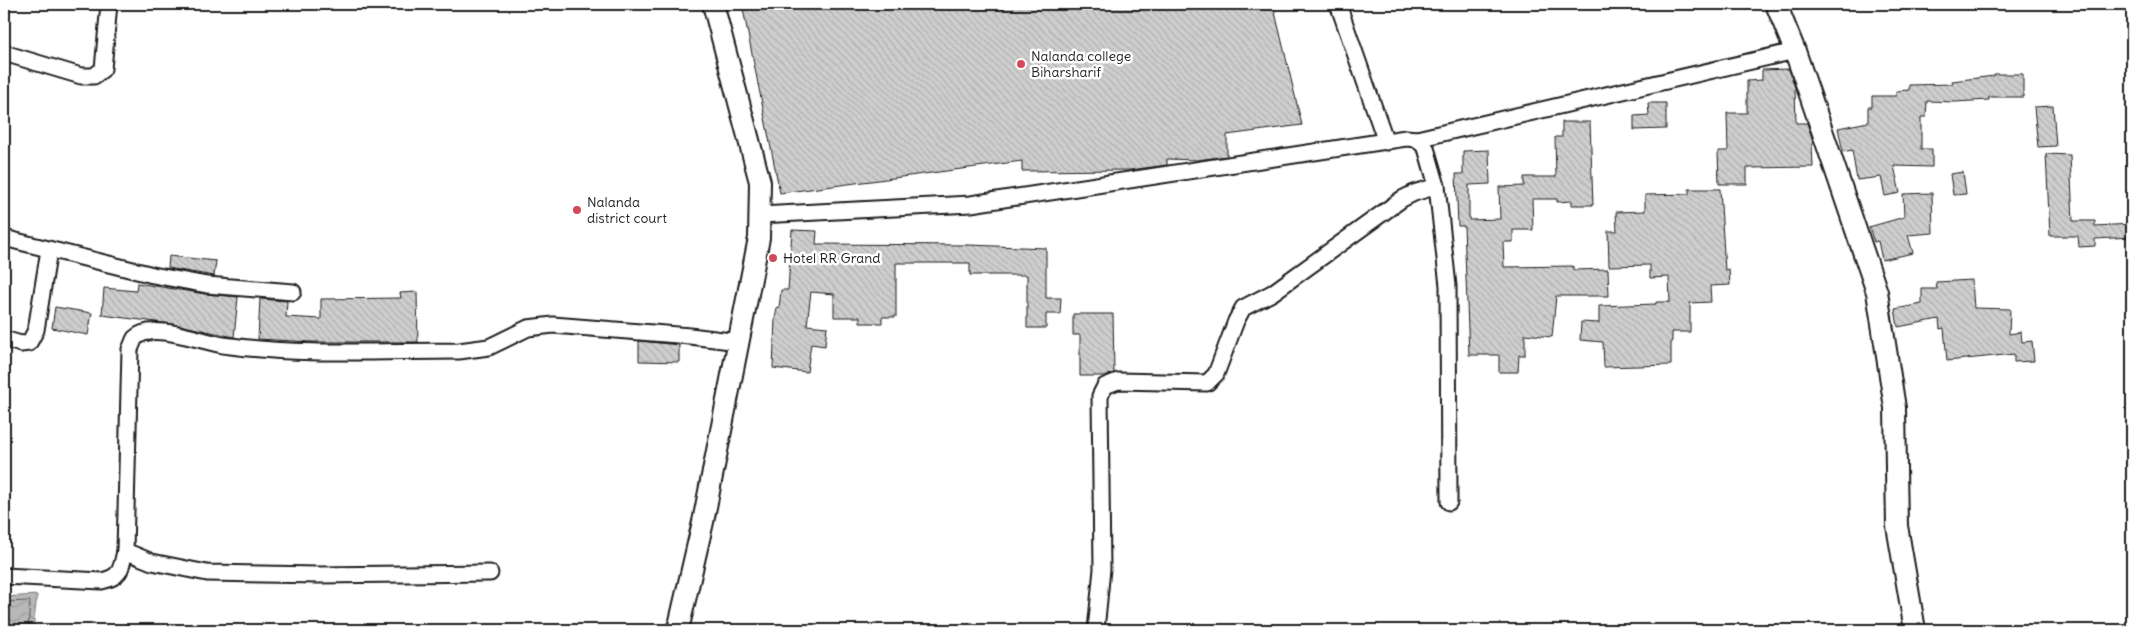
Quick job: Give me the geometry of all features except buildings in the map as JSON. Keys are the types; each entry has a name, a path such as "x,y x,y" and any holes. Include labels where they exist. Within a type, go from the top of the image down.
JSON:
{"main road":[{"path":"678,630 703,522 759,238 760,182 713,4"},
{"path":"1776,4 1877,292 1895,408 1896,526 1915,630"}],"street":[{"path":"4,53 82,76 94,76 103,69 109,4"},
{"path":"1338,4 1386,142"},
{"path":"760,215 971,204 1406,138 1417,139 1794,51"},
{"path":"1417,139 1426,148 1437,186 1448,286 1449,502"},
{"path":"1096,630 1102,569 1100,396 1105,386 1118,381 1207,383 1216,374 1236,320 1243,308 1272,293 1402,199 1437,186"},
{"path":"4,238 49,250 208,285 293,292"},
{"path":"4,339 21,344 29,343 36,330 49,250"},
{"path":"4,576 62,580 108,580 121,570 125,551 130,348 135,338 143,333 160,331 220,345 272,352 459,351 489,347 528,328 553,325 690,336 739,342"},
{"path":"125,551 152,562 207,573 318,575 490,573"}],"water":[{"path":"37,595 33,630 4,630 4,597"}],"place":[{"name":"Nalanda college Biharsharif","path":"1021,64"},
{"name":"Nalanda district court","path":"577,210"},
{"name":"Hotel RR Grand","path":"773,258"}]}
